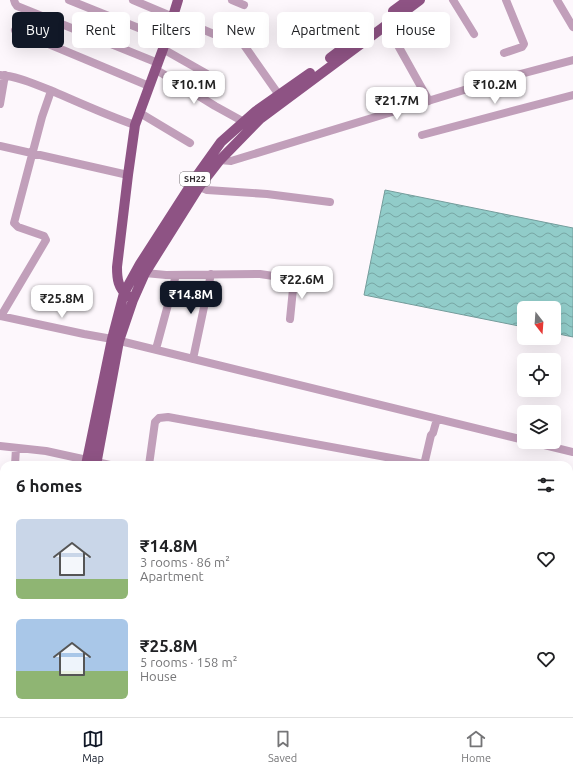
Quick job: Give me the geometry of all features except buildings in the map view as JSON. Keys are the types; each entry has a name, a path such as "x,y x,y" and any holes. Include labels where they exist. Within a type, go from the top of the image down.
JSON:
{"main road":[{"path":"174,12 178,0"},
{"name":"SH22","path":"374,28 408,0"},
{"name":"SH22","path":"403,12 420,0"},
{"path":"133,300 124,293 116,279 128,175 135,126 163,48"},
{"name":"SH22","path":"116,340 145,273 221,142 278,95 348,48"},
{"name":"SH22","path":"91,461 124,293 140,264 196,185 220,160 260,119 349,48"}],"street":[{"path":"14,0 17,6 157,66 215,106 244,122"},
{"path":"69,0 82,2 138,31"},
{"path":"133,0 163,12"},
{"path":"232,0 244,5"},
{"path":"453,0 474,34"},
{"path":"504,53 522,47 524,44 506,0"},
{"path":"557,0 573,28"},
{"path":"59,48 150,86"},
{"path":"170,48 207,74"},
{"path":"246,48 278,95"},
{"path":"399,48 429,101"},
{"path":"220,160 230,161 429,101 573,60"},
{"path":"0,104 2,75 19,78 135,126"},
{"path":"51,91 42,117 14,223 18,227 44,236 46,240 1,316 156,349 517,438"},
{"path":"422,135 573,95"},
{"path":"140,113 190,143"},
{"path":"0,146 128,175"},
{"path":"196,185 207,190 267,194 330,202"},
{"path":"145,273 176,275 260,274 313,282"},
{"path":"193,359 211,274"},
{"path":"156,349 176,275"},
{"path":"290,319 294,279"},
{"path":"150,461 155,422 159,418 168,417 403,461"},
{"path":"425,461 431,435 433,433 435,418"},
{"path":"0,446 46,451 84,461"},
{"path":"15,461 16,448"},
{"path":"561,449 573,452"}],"water":[{"path":"385,190 573,228 573,337 561,334 561,301 517,301 517,326 364,295"}]}
